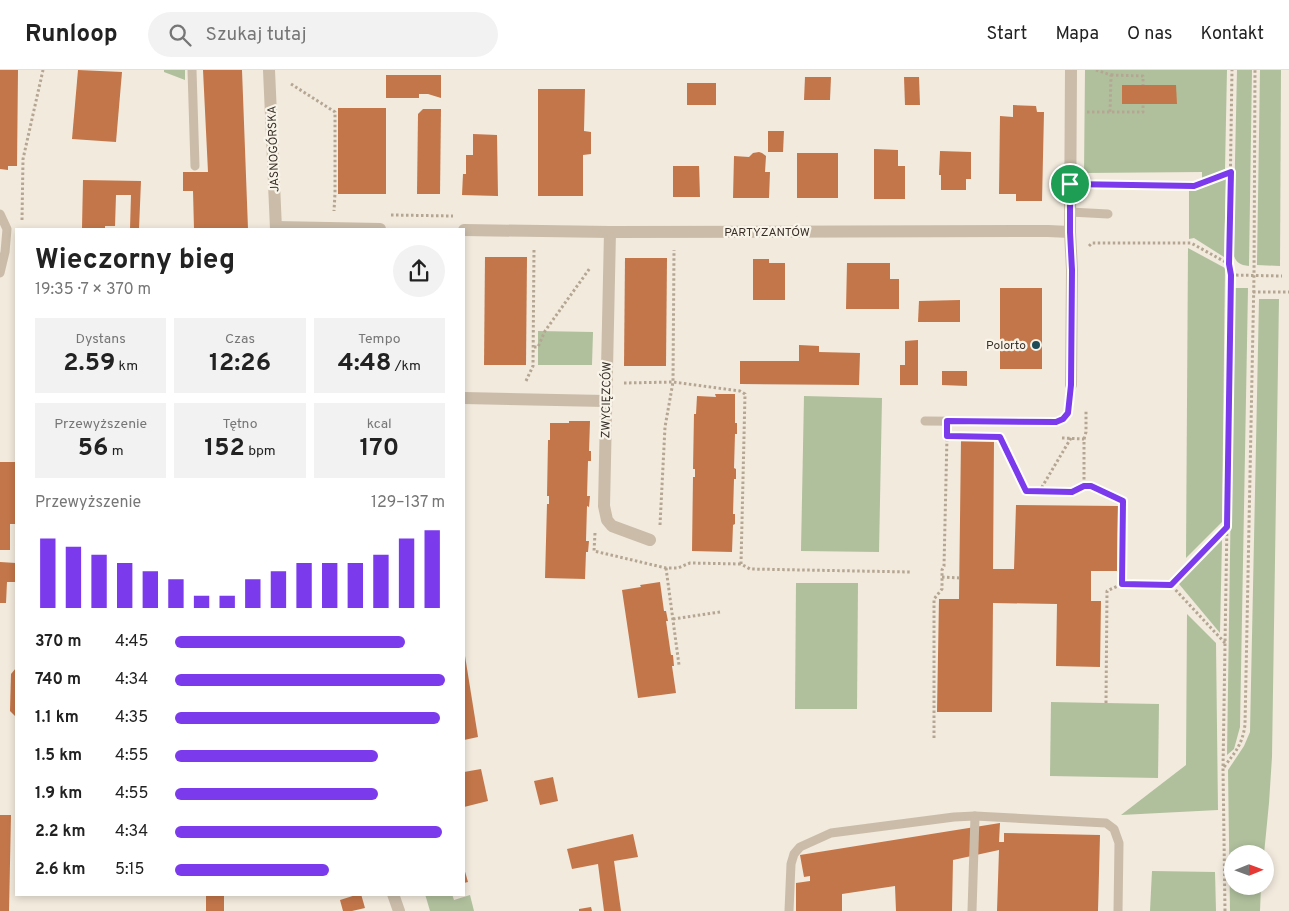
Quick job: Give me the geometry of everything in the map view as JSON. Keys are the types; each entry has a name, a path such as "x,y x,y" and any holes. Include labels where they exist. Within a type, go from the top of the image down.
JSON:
{"street":[{"name":"JASNOGÓRSKA","path":"269,70 276,228"},
{"path":"1071,70 1071,385"},
{"name":"PARTYZANTÓW","path":"465,230 610,232 1070,232"},
{"name":"ZWYCIĘZCÓW","path":"610,232 604,506 607,520 612,526 650,540"},
{"path":"465,398 605,401"},
{"path":"394,896 399,911"}],"lane":[{"path":"192,70 195,166"},
{"path":"1070,212 1108,214"},
{"path":"0,214 8,229 0,274"},
{"path":"925,420 1056,422 1063,419 1068,413 1071,385"},
{"path":"790,911 791,864 794,854 800,847 831,833 975,816 1106,823 1114,829 1119,844 1118,911"},
{"path":"972,911 975,816"}],"path":[{"path":"22,221 24,159 43,70"},
{"path":"1096,70 1111,75 1143,76 1143,85"},
{"path":"1225,911 1223,768 1231,275 1229,264 1232,70"},
{"path":"1223,768 1243,739 1245,725 1254,276 1255,70"},
{"path":"1110,112 1111,75"},
{"path":"291,84 334,112 334,202"},
{"path":"1070,112 1143,112 1143,104"},
{"path":"1070,184 1194,186 1231,172"},
{"path":"384,215 462,216"},
{"path":"660,525 665,426 673,382 674,232"},
{"path":"516,399 533,366 534,241"},
{"path":"1087,249 1092,243 1191,243 1229,264"},
{"path":"534,347 538,347 544,331 591,267 596,264"},
{"path":"1231,275 1282,276"},
{"path":"1253,292 1289,292"},
{"path":"606,384 673,382 740,390 745,394 741,564 750,569 911,572"},
{"path":"1084,486 1086,404"},
{"path":"934,738 934,599 942,589 942,570 944,566 947,421"},
{"path":"947,436 956,436"},
{"path":"1009,437 1000,437 1026,491 1072,492 1084,486 1091,486 1123,501 1122,584"},
{"path":"1053,438 1084,438"},
{"path":"1039,492 1071,438"},
{"path":"1171,585 1227,527"},
{"path":"666,568 679,665"},
{"path":"942,577 960,578"},
{"path":"1106,703 1107,591 1122,584 1171,585 1225,643"},
{"path":"673,619 720,612"}],"green space":[{"path":"164,70 185,70 185,80 164,72"},
{"path":"1085,70 1227,70 1225,169 1202,180 1202,172 1084,173"},
{"path":"1237,70 1252,70 1249,266 1238,262 1233,252"},
{"path":"1260,70 1281,70 1280,266 1257,265"},
{"path":"1226,178 1224,257 1194,238 1189,239 1189,190 1194,190"},
{"path":"1188,248 1225,268 1222,522 1186,558"},
{"path":"1234,288 1248,288 1240,727 1234,749 1227,755"},
{"path":"1259,299 1279,299 1272,757 1269,803 1265,845 1229,845 1228,770 1244,746 1250,732"},
{"path":"538,331 593,332 592,365 538,365"},
{"path":"804,396 882,398 879,552 801,551"},
{"path":"1222,540 1220,633 1179,584"},
{"path":"796,583 858,583 857,709 795,709"},
{"path":"1187,614 1216,643 1218,810 1121,815 1186,765"},
{"path":"1051,702 1159,704 1158,778 1050,776"},
{"path":"1152,871 1215,872 1216,911 1150,911"},
{"path":"470,895 474,911 430,911 426,896 453,896 454,900"},
{"path":"1230,895 1261,895 1260,911 1230,911"}],"building":[{"path":"0,70 18,70 17,166 8,166 8,170 0,169"},
{"path":"78,70 122,72 116,142 72,139"},
{"path":"203,70 242,70 248,228 194,228 193,191 183,191 183,172 208,172"},
{"path":"386,75 441,75 441,98 428,94 419,94 419,98 386,98"},
{"path":"805,77 831,77 830,100 804,100"},
{"path":"904,77 919,77 920,105 905,105"},
{"path":"687,83 716,83 716,105 687,105"},
{"path":"1122,85 1176,85 1177,104 1122,104"},
{"path":"538,89 585,89 584,131 591,132 591,154 583,155 583,196 538,196"},
{"path":"1013,105 1036,106 1037,112 1044,112 1042,201 1016,201 1016,194 999,194 1000,116 1013,117"},
{"path":"338,108 386,108 386,194 338,194"},
{"path":"423,109 441,109 440,194 417,194 418,114"},
{"path":"768,131 784,131 783,152 768,152"},
{"path":"473,134 497,135 498,196 462,195 463,174 466,174 466,155 473,155"},
{"path":"874,149 898,150 898,166 905,166 905,199 874,199"},
{"path":"940,151 971,152 971,179 966,179 966,190 941,190 941,175 939,175"},
{"path":"759,152 766,156 765,172 770,172 769,198 733,198 734,156 749,157 753,153"},
{"path":"797,153 838,153 838,198 797,198"},
{"path":"673,166 699,166 700,197 673,197"},
{"path":"83,180 141,181 139,228 130,228 131,195 116,195 115,226 82,228"},
{"path":"485,257 527,257 526,365 484,365"},
{"path":"625,258 667,258 666,366 624,366"},
{"path":"753,259 769,259 769,263 785,263 785,300 753,300"},
{"path":"847,263 890,263 890,279 899,279 899,309 846,309"},
{"path":"1000,288 1042,288 1042,369 1000,369"},
{"path":"960,300 960,322 918,322 919,301"},
{"path":"918,340 918,385 900,385 900,365 905,365 905,341"},
{"path":"799,345 819,346 819,352 860,353 859,385 740,384 740,361 799,361"},
{"path":"942,371 967,371 967,386 942,385"},
{"path":"715,394 735,394 737,434 735,434 734,468 736,469 736,479 734,479 733,514 735,514 735,524 733,525 732,552 692,551 693,477 695,477 695,469 693,469 694,414 696,414 697,396 716,397"},
{"path":"569,421 590,421 589,451 591,451 591,461 588,461 587,496 590,496 589,507 587,506 586,541 589,541 588,552 586,552 585,579 545,578 547,504 549,504 549,496 547,496 550,423 569,423"},
{"path":"961,440 994,441 993,569 1014,569 1016,505 1118,506 1117,571 1091,571 1091,601 1101,601 1100,667 1056,666 1057,604 993,603 992,712 937,712 939,599 959,599"},
{"path":"0,462 15,462 15,524 10,524 10,550 0,550"},
{"path":"0,562 15,563 15,582 7,582 6,603 0,603"},
{"path":"660,582 664,611 666,611 668,621 666,621 671,655 673,655 674,666 672,666 676,693 638,698 622,590"},
{"path":"465,656 478,737 465,740"},
{"path":"15,669 15,716 10,711 11,674"},
{"path":"481,769 488,801 465,807 465,772"},
{"path":"553,777 558,801 540,805 534,781"},
{"path":"0,815 11,815 9,911 0,911"},
{"path":"1000,823 999,842 1004,842 1004,833 1100,835 1098,911 997,911 999,850 953,860 952,911 896,911 895,886 842,894 842,911 796,911 796,883 810,881 810,876 804,877 800,855"},
{"path":"633,834 638,857 614,861 621,911 604,911 598,864 572,869 567,849"},
{"path":"465,872 468,882 465,883"},
{"path":"206,896 224,896 224,911 206,911"},
{"path":"353,896 362,896 365,908 343,911 340,900"},
{"path":"591,907 592,911 579,911 579,909"}],"place":[{"name":"Polorto","path":"1036,345"}],"route":[{"path":"1231,172 1227,527 1171,585 1122,584 1123,501 1091,486 1084,486 1072,492 1026,491 1000,437 947,436 947,421 1056,422 1063,419 1068,413 1071,385 1072,270 1070,184 1194,186 1231,172"}]}
